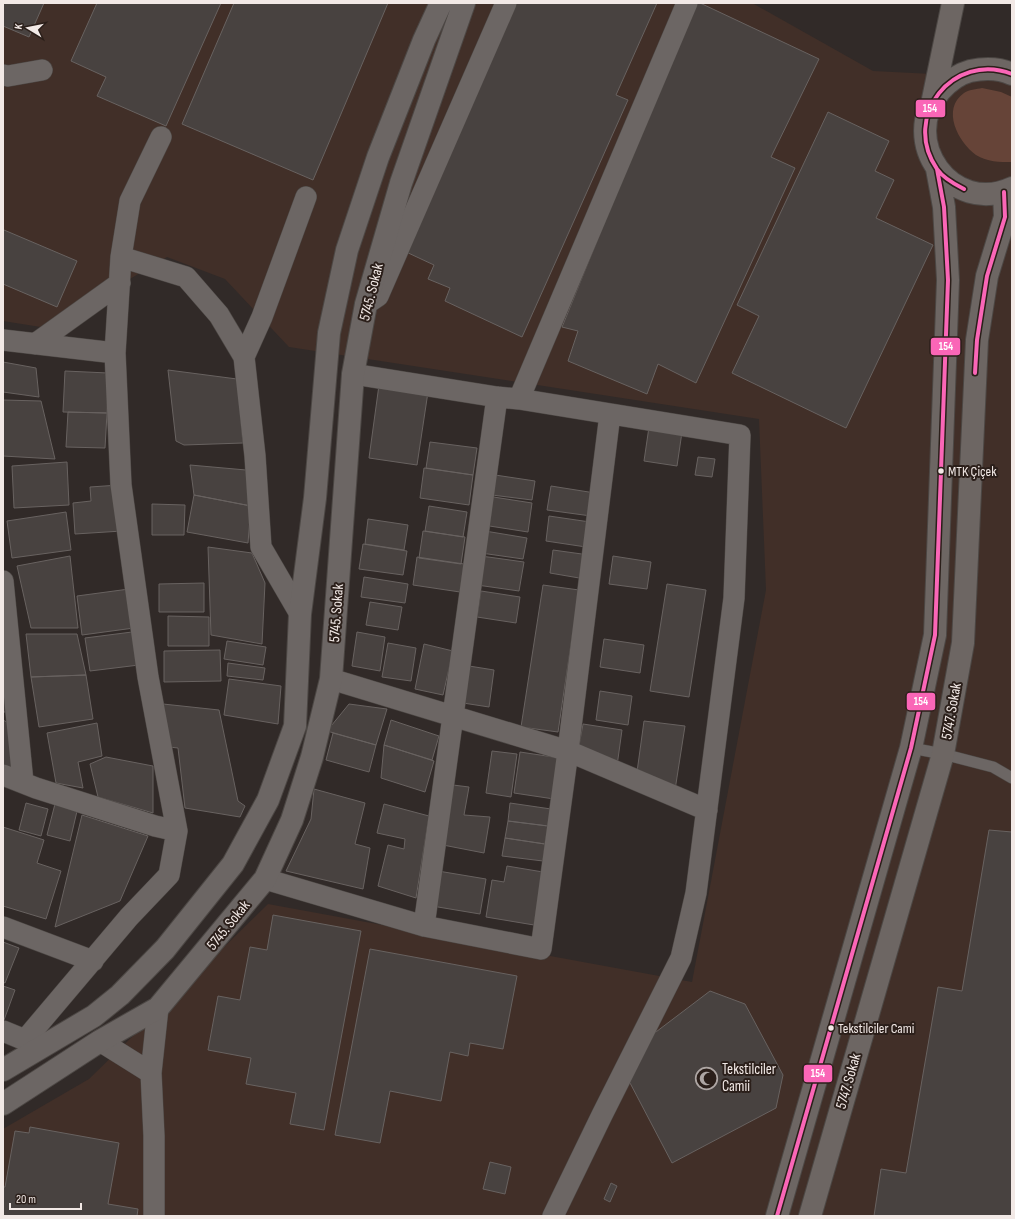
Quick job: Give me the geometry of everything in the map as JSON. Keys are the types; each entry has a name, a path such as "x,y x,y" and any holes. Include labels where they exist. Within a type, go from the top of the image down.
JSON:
{"main road":[{"path":"953,3 933,99 926,116 924,135 928,153 937,169 950,182 967,191 986,194 1008,190"},
{"path":"933,99 947,83 965,73 985,68 1006,71 1012,74"},
{"name":"5747. Sokak","path":"777,1216 911,748 935,635 948,280 944,207 937,169"},
{"name":"5747. Sokak","path":"810,1216 943,754 963,643 977,340 987,276 1005,218 1008,190"}],"street":[{"name":"5745. Sokak","path":"3,1070 28,1046 94,1016 120,995 165,950 234,864 268,800 295,726 300,614 315,498 329,334 347,250 381,150 424,40 441,3"},
{"name":"5745. Sokak","path":"3,1104 100,1041 158,1008 265,879 292,820 312,757 331,679 353,374 366,304 401,183 464,3"},
{"path":"366,304 378,296 506,3"},
{"path":"519,399 687,3"},
{"path":"3,75 8,76 42,70"},
{"path":"3,1031 28,1046 93,961 129,917 170,876 177,831 148,677 121,485 114,353 121,257 130,201 161,136"},
{"path":"244,357 262,317 306,197"},
{"path":"121,257 186,277 219,315 244,357 255,456 261,547 300,614"},
{"path":"35,344 120,283"},
{"path":"3,340 114,353"},
{"path":"353,374 740,435 734,598 696,892 681,958 605,1108 553,1216"},
{"path":"424,926 497,397"},
{"path":"265,879 424,926 541,949 568,750 610,414"},
{"path":"3,581 7,665 23,782"},
{"path":"331,679 568,750 707,810"},
{"path":"3,775 155,826 177,831"},
{"path":"3,927 93,961"},
{"path":"154,1216 154,1136 151,1073 158,1008"},
{"path":"100,1041 151,1073"}],"lane":[{"path":"911,748 943,754 993,767 1012,778"}],"shaded area":[{"path":"3,3 752,3 873,71 1012,78 1012,1216 3,1216 3,1129 89,1079 268,904 692,982 766,590 759,419 289,347 225,279 167,257 47,328 3,321"},
{"path":"982,88 1001,92 1012,97 1012,162 998,162 976,155 963,142 958,134 953,116 957,100 966,92"}],"building":[{"path":"3,3 44,3 29,37 3,26"},
{"path":"97,3 221,3 166,126 97,96 106,77 71,61"},
{"path":"234,3 388,3 313,180 182,124"},
{"path":"516,3 657,3 616,95 628,100 522,337 445,301 450,288 428,279 434,265 404,251"},
{"path":"694,3 700,3 819,59 771,157 795,168 696,383 658,364 647,394 568,361 578,331 562,327"},
{"path":"828,112 889,141 875,171 894,180 876,218 933,245 846,428 732,373 759,316 737,305"},
{"path":"4,230 77,261 57,307 3,284"},
{"path":"3,362 36,368 39,397 3,392"},
{"path":"168,370 237,379 243,443 184,445 176,441"},
{"path":"65,371 108,373 107,413 63,412"},
{"path":"379,385 428,392 417,465 369,458"},
{"path":"3,400 41,401 55,459 3,456"},
{"path":"68,412 107,413 105,448 66,447"},
{"path":"649,427 682,432 677,466 644,461"},
{"path":"430,442 477,448 473,475 426,468"},
{"path":"698,457 715,459 712,477 695,475"},
{"path":"67,462 69,505 14,508 12,466"},
{"path":"190,465 246,470 251,506 194,495"},
{"path":"424,468 473,475 469,505 420,498"},
{"path":"495,475 535,481 532,500 492,495"},
{"path":"119,485 122,531 75,534 73,503 91,501 90,487"},
{"path":"551,486 595,493 591,516 547,510"},
{"path":"194,495 251,506 248,543 187,532"},
{"path":"487,496 532,503 528,532 483,525"},
{"path":"152,504 185,505 184,535 152,535"},
{"path":"429,506 467,512 463,537 425,531"},
{"path":"66,512 71,550 12,558 7,521"},
{"path":"549,516 590,522 586,547 546,541"},
{"path":"368,519 408,525 404,550 365,544"},
{"path":"423,531 465,537 461,564 419,558"},
{"path":"485,531 527,538 523,559 481,553"},
{"path":"363,544 407,551 403,575 359,569"},
{"path":"208,547 252,553 265,583 262,644 211,635"},
{"path":"553,550 589,555 585,579 550,573"},
{"path":"70,556 78,628 31,628 17,566"},
{"path":"481,556 524,562 519,591 477,585"},
{"path":"613,556 651,562 647,589 609,584"},
{"path":"417,557 464,564 460,592 413,585"},
{"path":"364,577 408,584 405,603 361,597"},
{"path":"204,583 204,612 159,612 159,584"},
{"path":"667,584 706,590 689,697 650,691"},
{"path":"543,585 579,590 558,732 521,727"},
{"path":"129,589 134,628 82,635 77,596"},
{"path":"481,591 520,597 516,623 477,617"},
{"path":"370,602 402,607 398,630 366,625"},
{"path":"168,616 209,617 209,646 168,646"},
{"path":"132,632 139,665 90,671 85,638"},
{"path":"357,632 385,637 380,671 352,666"},
{"path":"26,634 77,634 86,675 31,677"},
{"path":"604,639 644,645 640,673 600,667"},
{"path":"227,641 266,647 263,665 224,659"},
{"path":"388,643 416,648 411,681 382,677"},
{"path":"424,644 453,651 443,695 415,689"},
{"path":"220,650 221,681 164,682 164,651"},
{"path":"228,663 265,668 263,680 227,676"},
{"path":"469,666 494,670 489,707 463,703"},
{"path":"86,675 93,719 39,727 31,677"},
{"path":"229,679 281,686 278,724 224,715"},
{"path":"3,680 11,712 3,712"},
{"path":"600,691 632,696 628,725 596,720"},
{"path":"163,704 219,710 238,801 245,806 240,817 185,808 178,748 169,747"},
{"path":"349,704 387,709 376,745 327,731"},
{"path":"3,720 14,726 17,770 3,766"},
{"path":"391,720 439,736 432,760 384,745"},
{"path":"644,721 685,726 675,790 637,772"},
{"path":"97,723 102,756 78,762 83,788 56,783 47,733"},
{"path":"583,724 622,730 617,766 578,751"},
{"path":"333,733 376,745 369,772 326,760"},
{"path":"384,745 434,761 425,792 381,778"},
{"path":"492,751 517,754 511,797 486,793"},
{"path":"520,752 560,758 554,799 514,793"},
{"path":"106,757 153,766 153,813 98,797 90,764"},
{"path":"453,785 469,787 464,815 490,817 484,853 443,845"},
{"path":"314,789 365,803 355,844 370,848 363,889 286,871 311,819"},
{"path":"56,800 78,807 70,841 47,835"},
{"path":"26,803 48,809 41,836 19,830"},
{"path":"510,803 551,809 548,826 508,821"},
{"path":"384,804 429,816 416,898 378,886 388,845 404,849 405,839 377,833"},
{"path":"82,815 148,836 120,901 55,927"},
{"path":"508,821 548,826 545,844 505,838"},
{"path":"3,827 44,840 37,863 61,871 46,919 3,906"},
{"path":"989,830 1012,832 1012,1216 874,1216 881,1169 906,1173 938,987 962,991"},
{"path":"505,838 545,844 543,861 502,856"},
{"path":"507,866 543,872 534,925 486,917 492,880 504,882"},
{"path":"438,871 486,879 480,914 432,906"},
{"path":"273,915 361,931 324,1130 290,1124 296,1093 246,1084 251,1058 208,1050 218,996 240,1000 250,947 267,950"},
{"path":"3,942 19,948 5,983 3,982"},
{"path":"370,949 517,976 503,1049 470,1043 468,1056 450,1052 441,1101 390,1091 380,1143 335,1135"},
{"path":"3,986 15,990 4,1020 3,1020"},
{"name":"Tekstilciler Camii","path":"710,991 745,1004 783,1075 776,1108 672,1163 629,1081 648,1038"},
{"path":"30,1127 119,1143 108,1204 138,1209 137,1216 3,1216 3,1187 5,1187 15,1131 29,1133"},
{"path":"490,1162 511,1167 505,1194 483,1189"},
{"path":"611,1183 617,1186 610,1202 604,1199"}],"transit line":[{"name":"154","path":"964,189 939,172 927,149 925,129 929,110 939,93 953,80 970,72 990,69 1012,74"},
{"name":"154","path":"777,1216 911,748 935,635 948,280 944,207 937,169"},
{"name":"154","path":"975,373 977,340 987,276 1005,217 1004,192"}],"place":[{"name":"MTK Çiçek","path":"941,471"},
{"name":"Tekstilciler Cami","path":"831,1028"},
{"name":"Tekstilciler Camii","path":"707,1078"}]}
